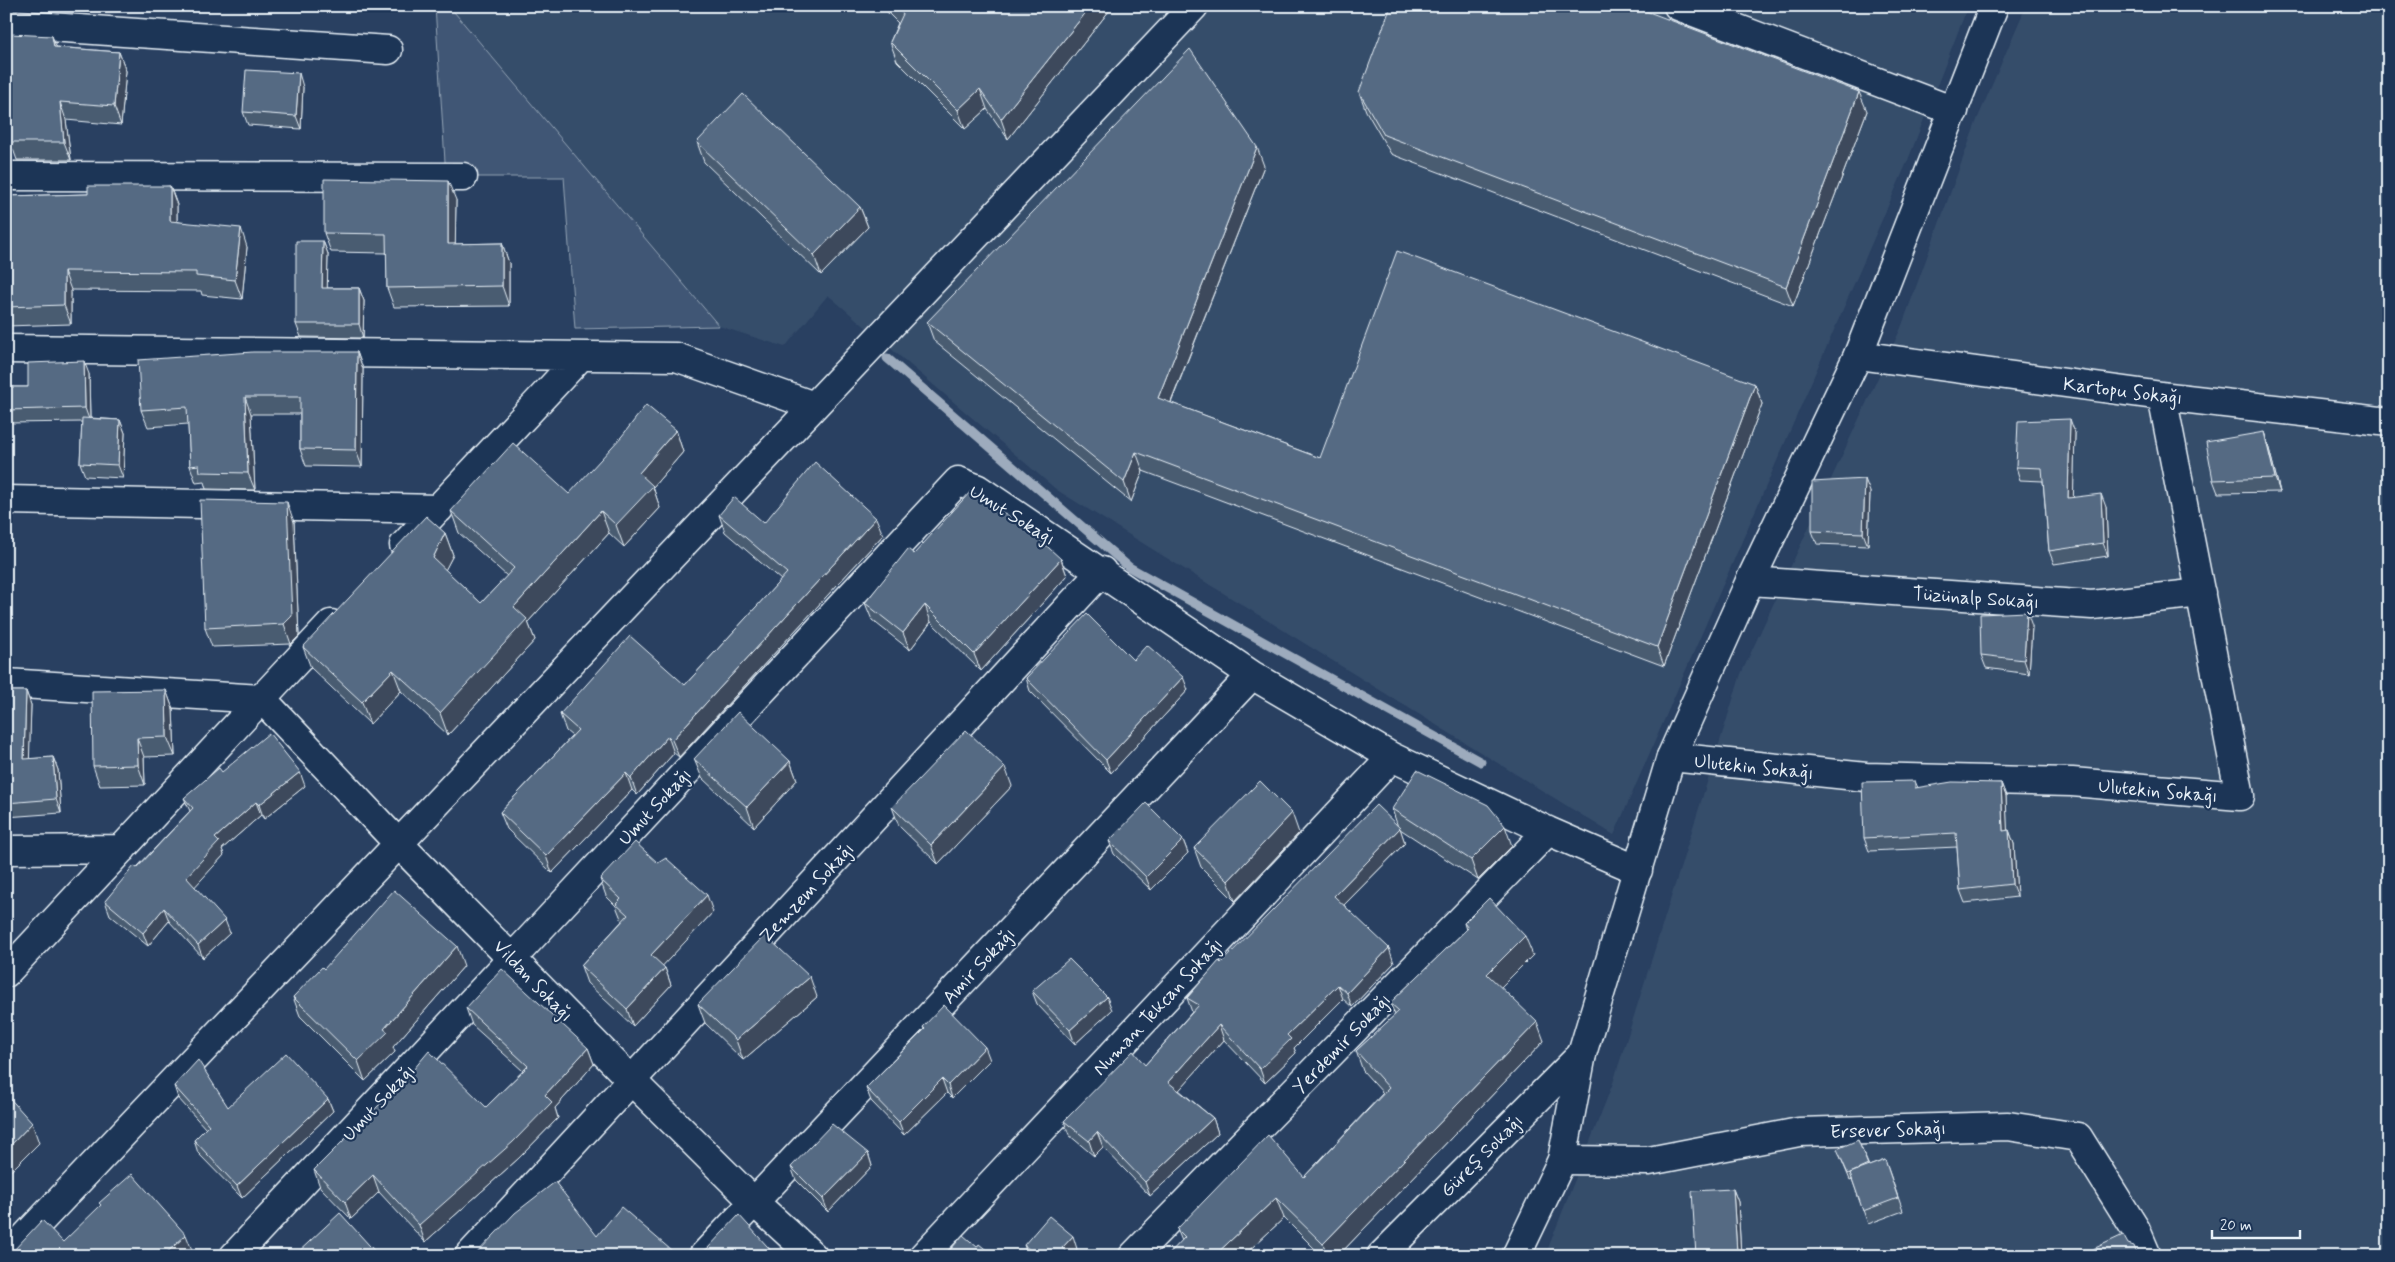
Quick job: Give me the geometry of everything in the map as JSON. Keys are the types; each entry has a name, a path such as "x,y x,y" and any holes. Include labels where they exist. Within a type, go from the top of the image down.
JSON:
{"street":[{"path":"7,1256 1194,6"},
{"path":"1678,6 1954,111"},
{"path":"1516,1256 1562,1160 1582,1054 1671,757 1750,582 1858,355 1994,6"},
{"path":"6,24 388,50"},
{"path":"6,176 463,177"},
{"path":"6,349 676,357 814,406"},
{"name":"Kartopu Sokağı","path":"1858,355 2162,396 2389,422"},
{"path":"384,567 580,357"},
{"name":"Ulutekin Sokağı","path":"1671,757 1866,777 2072,782 2240,796 2216,683 2201,593 2162,396"},
{"name":"Umut Sokağı","path":"234,1256 958,481 978,488 1102,571"},
{"path":"6,500 438,508"},
{"path":"1102,571 1252,675 1392,757 1548,831 1638,870"},
{"name":"Zemzem Sokağı","path":"469,1256 1102,571"},
{"name":"Tüzünalp Sokağı","path":"1750,582 2092,605 2201,593"},
{"path":"6,973 350,604"},
{"name":"Amir Sokağı","path":"703,1256 1252,675"},
{"path":"6,683 262,698"},
{"name":"Vildan Sokağı","path":"262,698 398,843 631,1080 754,1202 813,1256"},
{"name":"Numan Tekcan Sokağı","path":"923,1256 1392,757"},
{"name":"Yerdemir Sokağı","path":"1133,1256 1548,831"},
{"path":"6,850 122,849"},
{"name":"Güreş Sokağı","path":"1381,1256 1582,1054"},
{"name":"Ersever Sokağı","path":"1562,1160 1649,1161 1799,1132 2008,1126 2060,1134 2078,1137 2136,1230 2147,1256"}],"shaded area":[{"path":"435,6 449,6 719,326 575,329 564,177 446,177"},
{"path":"449,6 1968,6 1908,160 1614,835 1057,490 828,295 785,347 719,326"},
{"path":"2026,6 2389,6 2389,1256 1545,1256 1613,1083 1741,674 1901,328 1977,120"}],"building":[{"path":"894,6 1091,6 1001,119 980,89 958,110 890,42 903,14"},
{"path":"1391,6 1633,6 1859,92 1786,287 1384,135 1359,92"},
{"path":"10,34 52,36 54,47 119,52 114,106 60,102 64,142 10,142 10,131 6,131 6,43 10,43"},
{"path":"1190,49 1257,147 1158,398 1320,458 1397,251 1755,384 1657,647 1136,452 1124,482 927,322"},
{"path":"246,70 299,73 296,116 243,112"},
{"path":"743,94 860,207 814,255 697,142"},
{"path":"324,179 448,181 448,244 502,243 502,286 387,288 386,234 324,233"},
{"path":"88,186 170,186 170,221 241,228 235,280 196,276 196,272 64,271 64,305 6,307 6,196 88,194"},
{"path":"296,241 323,241 322,288 359,288 359,324 296,324"},
{"path":"253,352 357,352 356,450 300,449 300,397 245,397 248,473 200,472 199,465 190,466 187,407 141,410 138,360"},
{"path":"84,361 85,408 6,410 6,387 28,387 28,363"},
{"path":"646,405 676,430 639,473 653,486 616,525 601,511 514,607 527,619 440,713 393,670 362,702 303,647 426,516 445,533 433,558 481,603 514,568 451,511 513,443 569,494 622,436"},
{"path":"82,418 120,420 118,465 80,463"},
{"path":"2070,419 2068,498 2101,494 2103,543 2049,551 2042,468 2016,467 2018,421"},
{"path":"2264,432 2275,478 2213,480 2206,442"},
{"path":"815,462 876,518 672,740 668,736 631,778 626,773 546,856 500,812 578,730 560,714 630,636 685,685 787,573 719,515 734,497 764,523"},
{"path":"1865,479 1863,533 1812,531 1812,482"},
{"path":"971,491 1027,528 1061,559 974,654 925,605 903,633 865,603 908,549 914,554"},
{"path":"200,500 287,502 292,616 284,624 205,628"},
{"path":"2027,612 2024,660 1981,655 1980,614"},
{"path":"1087,614 1133,660 1147,645 1183,677 1106,760 1026,678"},
{"path":"166,690 167,737 137,738 138,765 93,766 92,691"},
{"path":"6,691 26,691 24,759 53,757 56,799 6,803"},
{"path":"738,712 790,761 747,807 694,759"},
{"path":"966,730 1005,767 931,845 892,807"},
{"path":"269,733 300,772 259,805 256,802 215,838 219,842 186,877 225,920 198,945 164,908 143,933 105,901 134,866 137,868 193,808 184,798 219,768 222,772"},
{"path":"1417,770 1488,805 1505,826 1471,860 1392,809"},
{"path":"1260,781 1292,813 1228,881 1194,848"},
{"path":"1915,781 1915,788 1952,782 2001,783 2003,831 2009,830 2012,884 1960,890 1956,833 1864,838 1862,782"},
{"path":"1146,803 1183,840 1146,877 1109,841"},
{"path":"1376,805 1400,828 1334,896 1389,948 1347,993 1338,985 1287,1035 1291,1039 1260,1069 1219,1025 1168,1082 1213,1118 1145,1182 1097,1132 1089,1141 1064,1121 1133,1051 1145,1065 1199,1005 1187,998 1219,961 1221,963"},
{"path":"635,842 658,863 666,858 707,895 651,955 665,968 627,1009 581,966 628,915 616,904 621,899 600,879"},
{"path":"394,890 457,946 384,1029 388,1032 358,1061 293,997 322,967 324,969"},
{"path":"1489,898 1525,936 1487,974 1537,1022 1323,1244 1276,1198 1214,1256 1167,1256 1185,1237 1177,1229 1268,1135 1304,1177 1389,1088 1356,1051 1399,1011 1390,1003 1468,928 1464,923"},
{"path":"765,935 810,977 736,1040 698,1004"},
{"path":"1069,959 1107,997 1070,1030 1032,991"},
{"path":"502,969 588,1048 545,1095 552,1102 513,1142 419,1225 373,1175 345,1202 314,1170 408,1076 429,1051 486,1107 528,1066 466,1008"},
{"path":"944,1005 985,1047 948,1085 942,1079 899,1122 866,1088 925,1029 923,1027"},
{"path":"286,1053 328,1099 237,1186 194,1140 209,1125 174,1086 198,1060 228,1107"},
{"path":"6,1094 32,1123 6,1150"},
{"path":"832,1124 868,1153 823,1199 791,1167"},
{"path":"1858,1140 1868,1165 1848,1174 1837,1149"},
{"path":"1885,1160 1898,1198 1863,1211 1850,1173"},
{"path":"132,1174 186,1235 163,1256 6,1256 42,1220 63,1242 101,1205 99,1203"},
{"path":"555,1182 597,1236 621,1207 678,1256 474,1256 515,1213"},
{"path":"1733,1189 1737,1253 1696,1256 1692,1191"},
{"path":"340,1213 379,1256 294,1256"},
{"path":"739,1215 776,1256 686,1256 690,1252 700,1253 707,1249"},
{"path":"1049,1216 1073,1236 1062,1248 1071,1256 1037,1256 1024,1245"},
{"path":"963,1235 977,1247 979,1244 994,1256 945,1256"},
{"path":"2123,1235 2128,1244 2134,1246 2138,1256 2078,1256"}],"waterway":[{"path":"887,358 1129,567 1481,762"}]}
